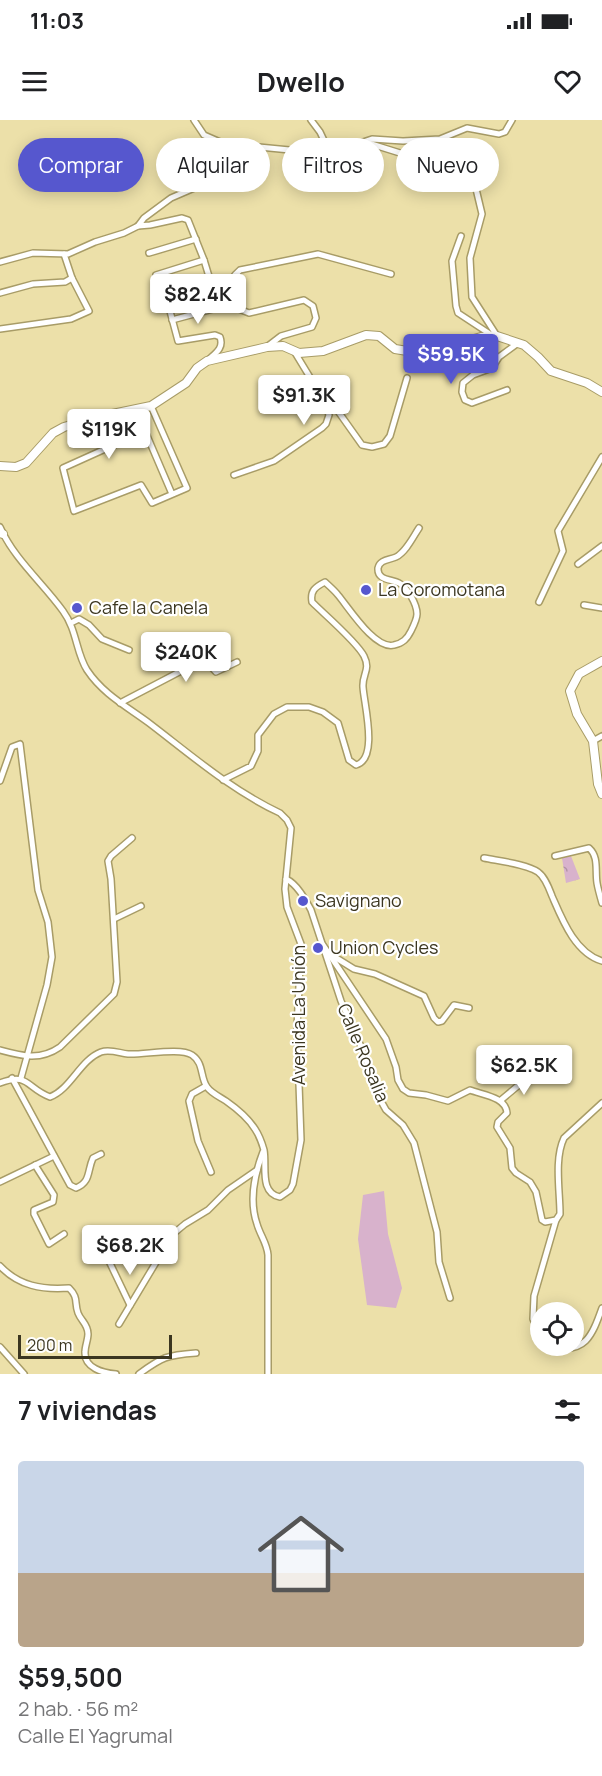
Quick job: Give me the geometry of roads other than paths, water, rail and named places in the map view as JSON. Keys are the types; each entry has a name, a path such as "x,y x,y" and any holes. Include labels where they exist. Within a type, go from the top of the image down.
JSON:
{"street":[{"path":"194,120 204,135 211,138"},
{"path":"311,120 323,138"},
{"path":"384,139 403,141 440,139 467,128 499,134 505,132 512,120"},
{"path":"384,148 416,158 471,168 482,214 470,258 472,297 495,336"},
{"path":"138,226 144,218 171,198 185,192"},
{"path":"0,262 33,253 64,254 138,226 185,218 196,238 211,283 168,298 177,339 181,342 215,335 220,337 222,343 221,348 197,368 186,383 151,406 64,427 53,433 26,463 16,467 0,466"},
{"path":"461,236 452,261 456,306 459,313 495,336 518,343 538,357 551,372 586,383 602,392"},
{"path":"149,253 196,238"},
{"path":"0,329 71,319 89,311 72,278 64,254"},
{"path":"267,347 281,336 312,327 316,318 314,306 304,300 249,313 234,307 228,292 231,278 240,270 318,254 391,274"},
{"path":"156,275 204,260"},
{"path":"0,293 33,284 64,282 72,278"},
{"path":"172,320 217,308"},
{"path":"207,361 267,347 283,346 294,351 323,351 361,336 373,335 379,336 400,351 432,354 470,340 495,336"},
{"path":"507,390 472,403 465,400 462,392 463,383 473,375 492,368 499,357 518,343"},
{"path":"234,476 274,462 322,428 330,416 294,351"},
{"path":"327,407 334,407 362,445 372,447 384,444 390,436 406,378"},
{"path":"151,406 187,488 172,494 152,502 141,485 74,511 63,468 145,431 172,494"},
{"path":"539,602 563,551 558,531 602,457"},
{"path":"223,780 251,766 258,751 258,735 274,714 287,708 309,707 323,712 338,723 343,736 345,755 349,760 356,765 362,763 366,758 367,706 363,685 368,667 363,654 312,602 311,595 315,587 324,582 337,592 356,619 380,642 390,646 400,644 408,638 413,627 417,614 415,604 399,583 384,579 379,573 378,566 382,562 398,557 419,528"},
{"name":"Avenida La Unión","path":"1,531 26,567 71,623 85,667 103,690 223,780 280,813 291,828 286,879 287,907 301,944 297,1028 301,1140 290,1190 280,1197 274,1196 269,1191 266,1182 264,1149 256,1131 232,1105 206,1086"},
{"path":"578,564 602,546"},
{"path":"584,605 602,608"},
{"path":"71,623 79,619 84,621 102,639 129,650"},
{"path":"120,703 204,658 207,652 200,640"},
{"path":"204,658 216,672 237,662"},
{"path":"602,662 579,674 570,691 577,714 593,741 598,784 602,794"},
{"path":"593,741 602,736"},
{"path":"0,781 12,747 20,744 38,890 48,922 52,957 47,985 21,1078"},
{"path":"0,1050 26,1057 52,1052 60,1047 114,994 117,982 108,861 132,838"},
{"path":"555,856 590,848 593,851 602,903"},
{"path":"484,858 541,873 565,927 585,950 595,959 602,961"},
{"name":"Calle Rosalia","path":"286,879 291,881 305,899 377,1094 386,1110 403,1125 414,1143 437,1232 439,1262 450,1299"},
{"path":"114,920 141,906"},
{"path":"323,945 386,1039 398,1080 403,1089 448,1101 470,1090 501,1100 507,1107 507,1113 498,1122 497,1127 510,1148 512,1168 530,1182 536,1192 542,1220 545,1222 556,1220"},
{"path":"329,954 354,969 375,974 424,996 438,1022 442,1021 454,1005 469,1008"},
{"path":"0,1083 12,1078 21,1078 50,1096 91,1058 101,1052 110,1050 145,1054 190,1053 201,1067 206,1086 192,1094 189,1101 198,1141 211,1172"},
{"path":"501,1100 532,1074"},
{"path":"12,1078 70,1185 76,1188 83,1185 87,1180 93,1158 101,1154"},
{"path":"534,1302 556,1220 560,1214 561,1144 582,1119 602,1103"},
{"path":"264,1149 254,1184 255,1218 267,1246 268,1255 268,1374"},
{"path":"0,1182 54,1156"},
{"path":"35,1165 54,1195 53,1202 34,1210 34,1214 49,1244 64,1234"},
{"path":"119,1324 173,1234 208,1210 228,1190 257,1170"},
{"path":"108,1259 130,1305"},
{"path":"0,1266 10,1277 34,1286 50,1289 69,1288 75,1294 77,1311 87,1326 85,1353 87,1361 92,1367 104,1373 116,1374"},
{"path":"584,1342 593,1332 602,1308"},
{"path":"0,1347 24,1374"},
{"path":"139,1374 159,1359 169,1355 196,1353"}],"place":[{"name":"La Coromotana","path":"366,590"},
{"name":"Cafe la Canela","path":"77,608"},
{"name":"Savignano","path":"303,901"},
{"name":"Union Cycles","path":"318,948"}]}
